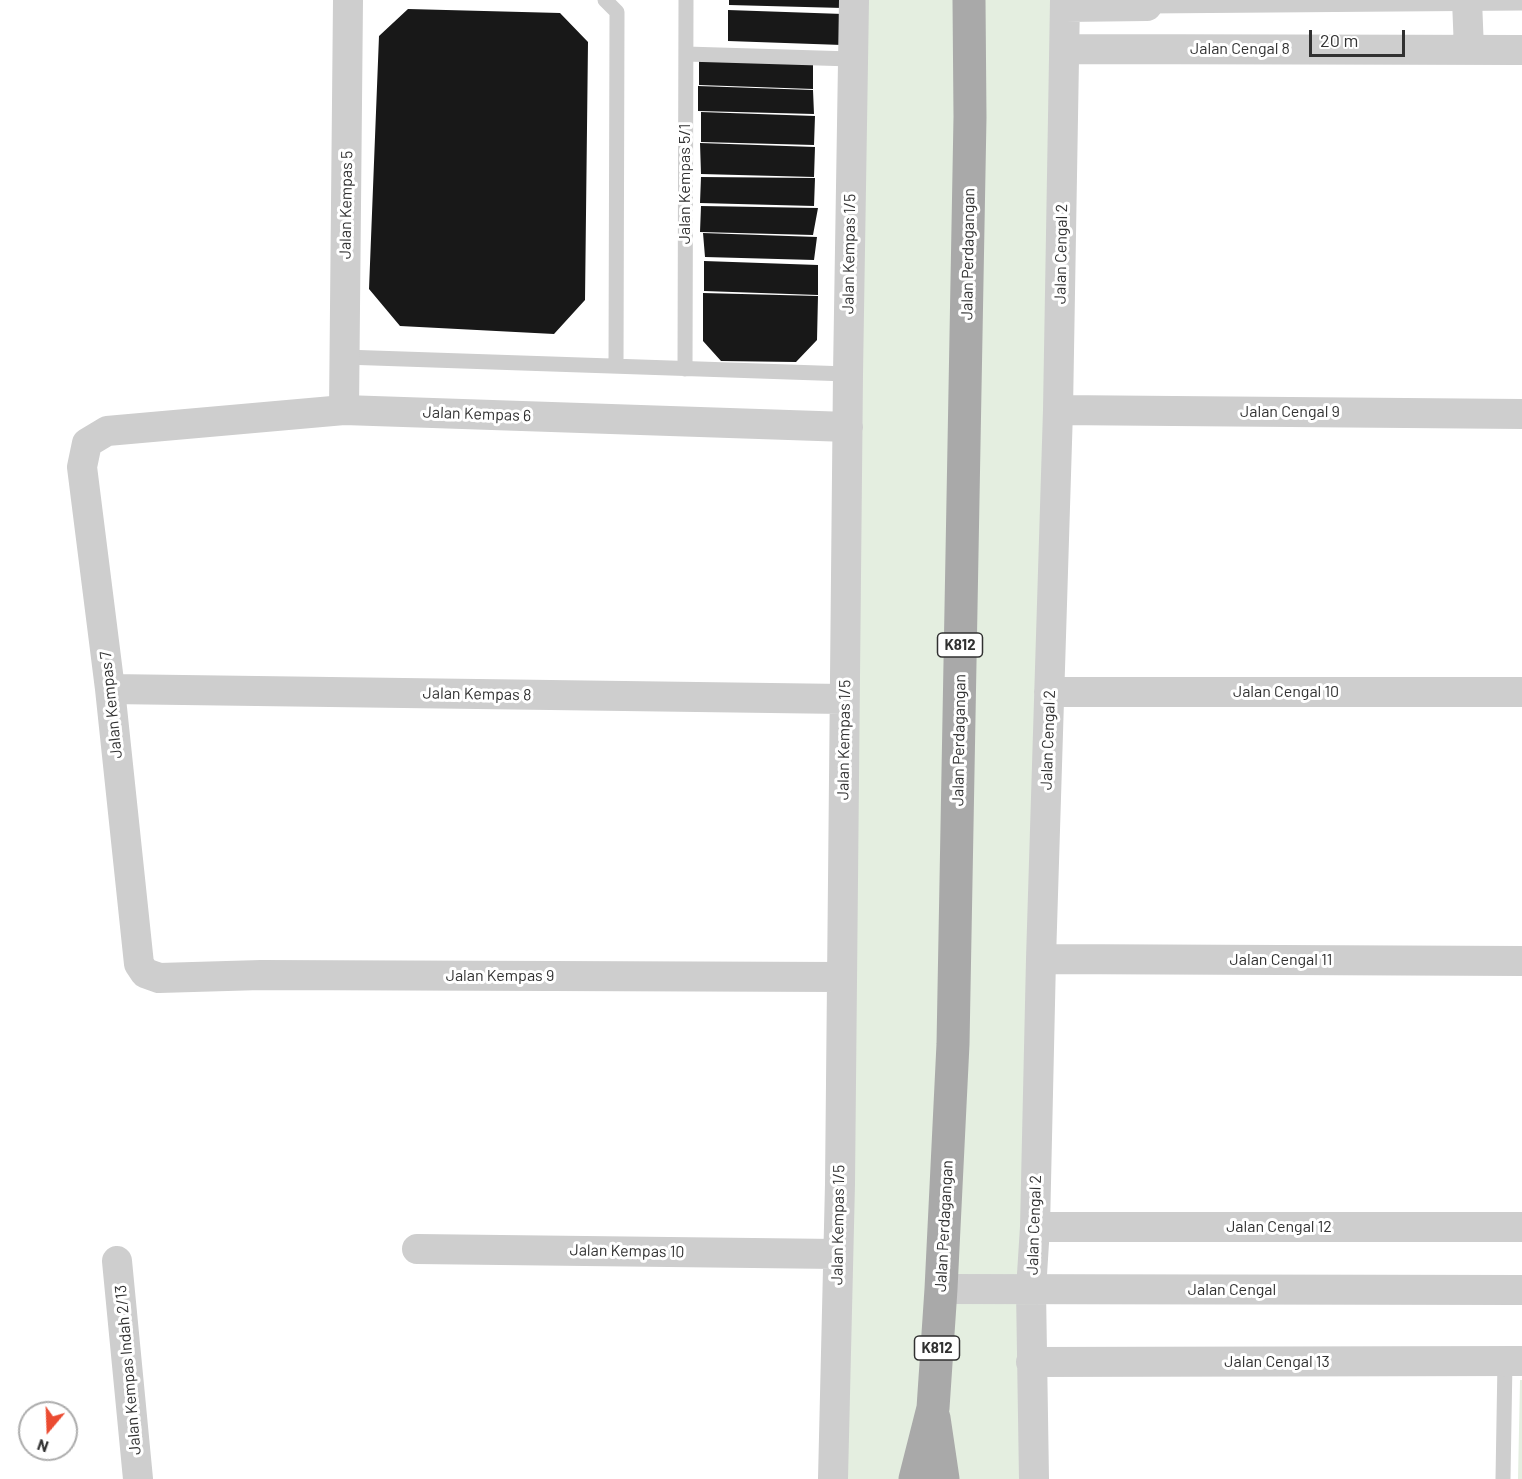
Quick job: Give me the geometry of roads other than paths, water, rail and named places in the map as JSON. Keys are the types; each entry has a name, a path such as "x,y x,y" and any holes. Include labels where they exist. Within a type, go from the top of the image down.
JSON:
{"main road":[{"name":"Jalan Perdagangan","path":"915,1479 933,1408 953,1044 970,117 969,0"},
{"name":"Jalan Perdagangan","path":"933,1408 943,1479"}],"street":[{"name":"Jalan Kempas 5","path":"344,410 348,0"},
{"name":"Jalan Kempas 1/5","path":"833,1479 840,1184 854,0"},
{"path":"1467,2 1469,50"},
{"path":"1065,3 1147,3"},
{"name":"Jalan Cengal 2","path":"1034,1479 1031,1290 1035,1227 1058,410 1065,3"},
{"name":"Jalan Cengal 8","path":"1065,49 1522,50"},
{"name":"Jalan Kempas 6","path":"107,431 344,410 848,427"},
{"name":"Jalan Cengal 9","path":"1058,410 1522,414"},
{"name":"Jalan Kempas 7","path":"107,431 87,443 82,467 110,689 139,964 145,973 159,978"},
{"name":"Jalan Kempas 8","path":"110,689 844,699"},
{"name":"Jalan Cengal 10","path":"1049,692 1522,692"},
{"name":"Jalan Cengal 11","path":"1041,959 1522,961"},
{"name":"Jalan Kempas 9","path":"159,978 261,975 841,977"},
{"name":"Jalan Cengal 12","path":"1035,1227 1522,1227"},
{"name":"Jalan Kempas 10","path":"417,1249 837,1254"},
{"name":"Jalan Kempas Indah 2/13","path":"117,1261 138,1479"},
{"name":"Jalan Cengal","path":"941,1289 1522,1290"},
{"name":"Jalan Cengal 13","path":"1031,1362 1514,1361"}],"lane":[{"path":"605,0 617,12 616,366"},
{"name":"Jalan Kempas 5/1","path":"685,369 686,0"},
{"path":"1147,3 1522,3"},
{"path":"686,54 852,59"},
{"path":"344,357 848,374"},
{"path":"1503,1479 1514,1361"}]}
